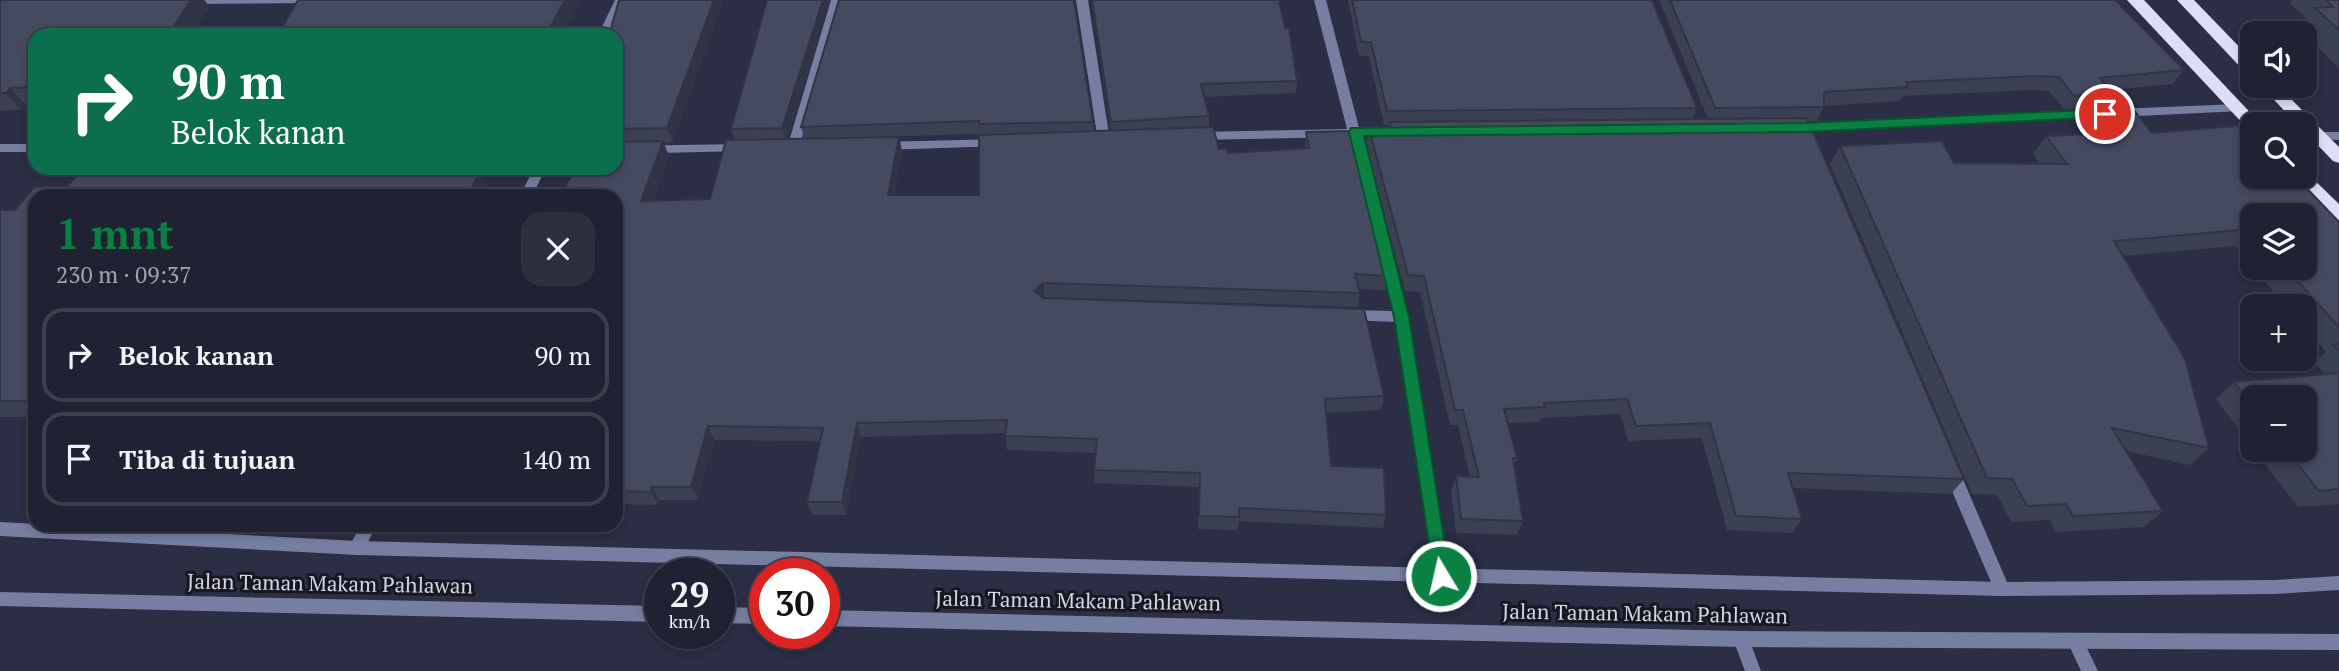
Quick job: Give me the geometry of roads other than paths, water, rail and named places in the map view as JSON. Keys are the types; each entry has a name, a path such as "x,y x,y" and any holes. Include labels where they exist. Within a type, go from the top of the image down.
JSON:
{"highway":[{"path":"2135,0 2242,112"},
{"path":"2185,0 2240,57"},
{"path":"2281,98 2339,157"},
{"path":"2314,189 2339,215"}],"street":[{"path":"174,1 325,0"},
{"path":"607,28 621,0"},
{"path":"793,148 837,0"},
{"path":"1082,0 1104,141"},
{"path":"1320,0 1402,317 1441,576"},
{"path":"1779,128 1807,134 2238,108"},
{"path":"1186,136 1397,131"},
{"path":"2319,136 2339,136"},
{"path":"874,146 1010,143"},
{"path":"0,148 28,148"},
{"path":"623,150 752,148"},
{"path":"1333,314 1402,317"},
{"path":"1947,462 2002,589"},
{"path":"0,529 28,530"},
{"path":"56,532 357,548 2002,589 2275,587 2339,583"},
{"path":"357,548 365,532"},
{"name":"Jalan Taman Makam Pahlawan","path":"0,599 644,614"},
{"name":"Jalan Taman Makam Pahlawan","path":"840,618 1741,639 2339,642"},
{"path":"1741,639 1753,671"},
{"path":"2075,641 2090,671"}]}
